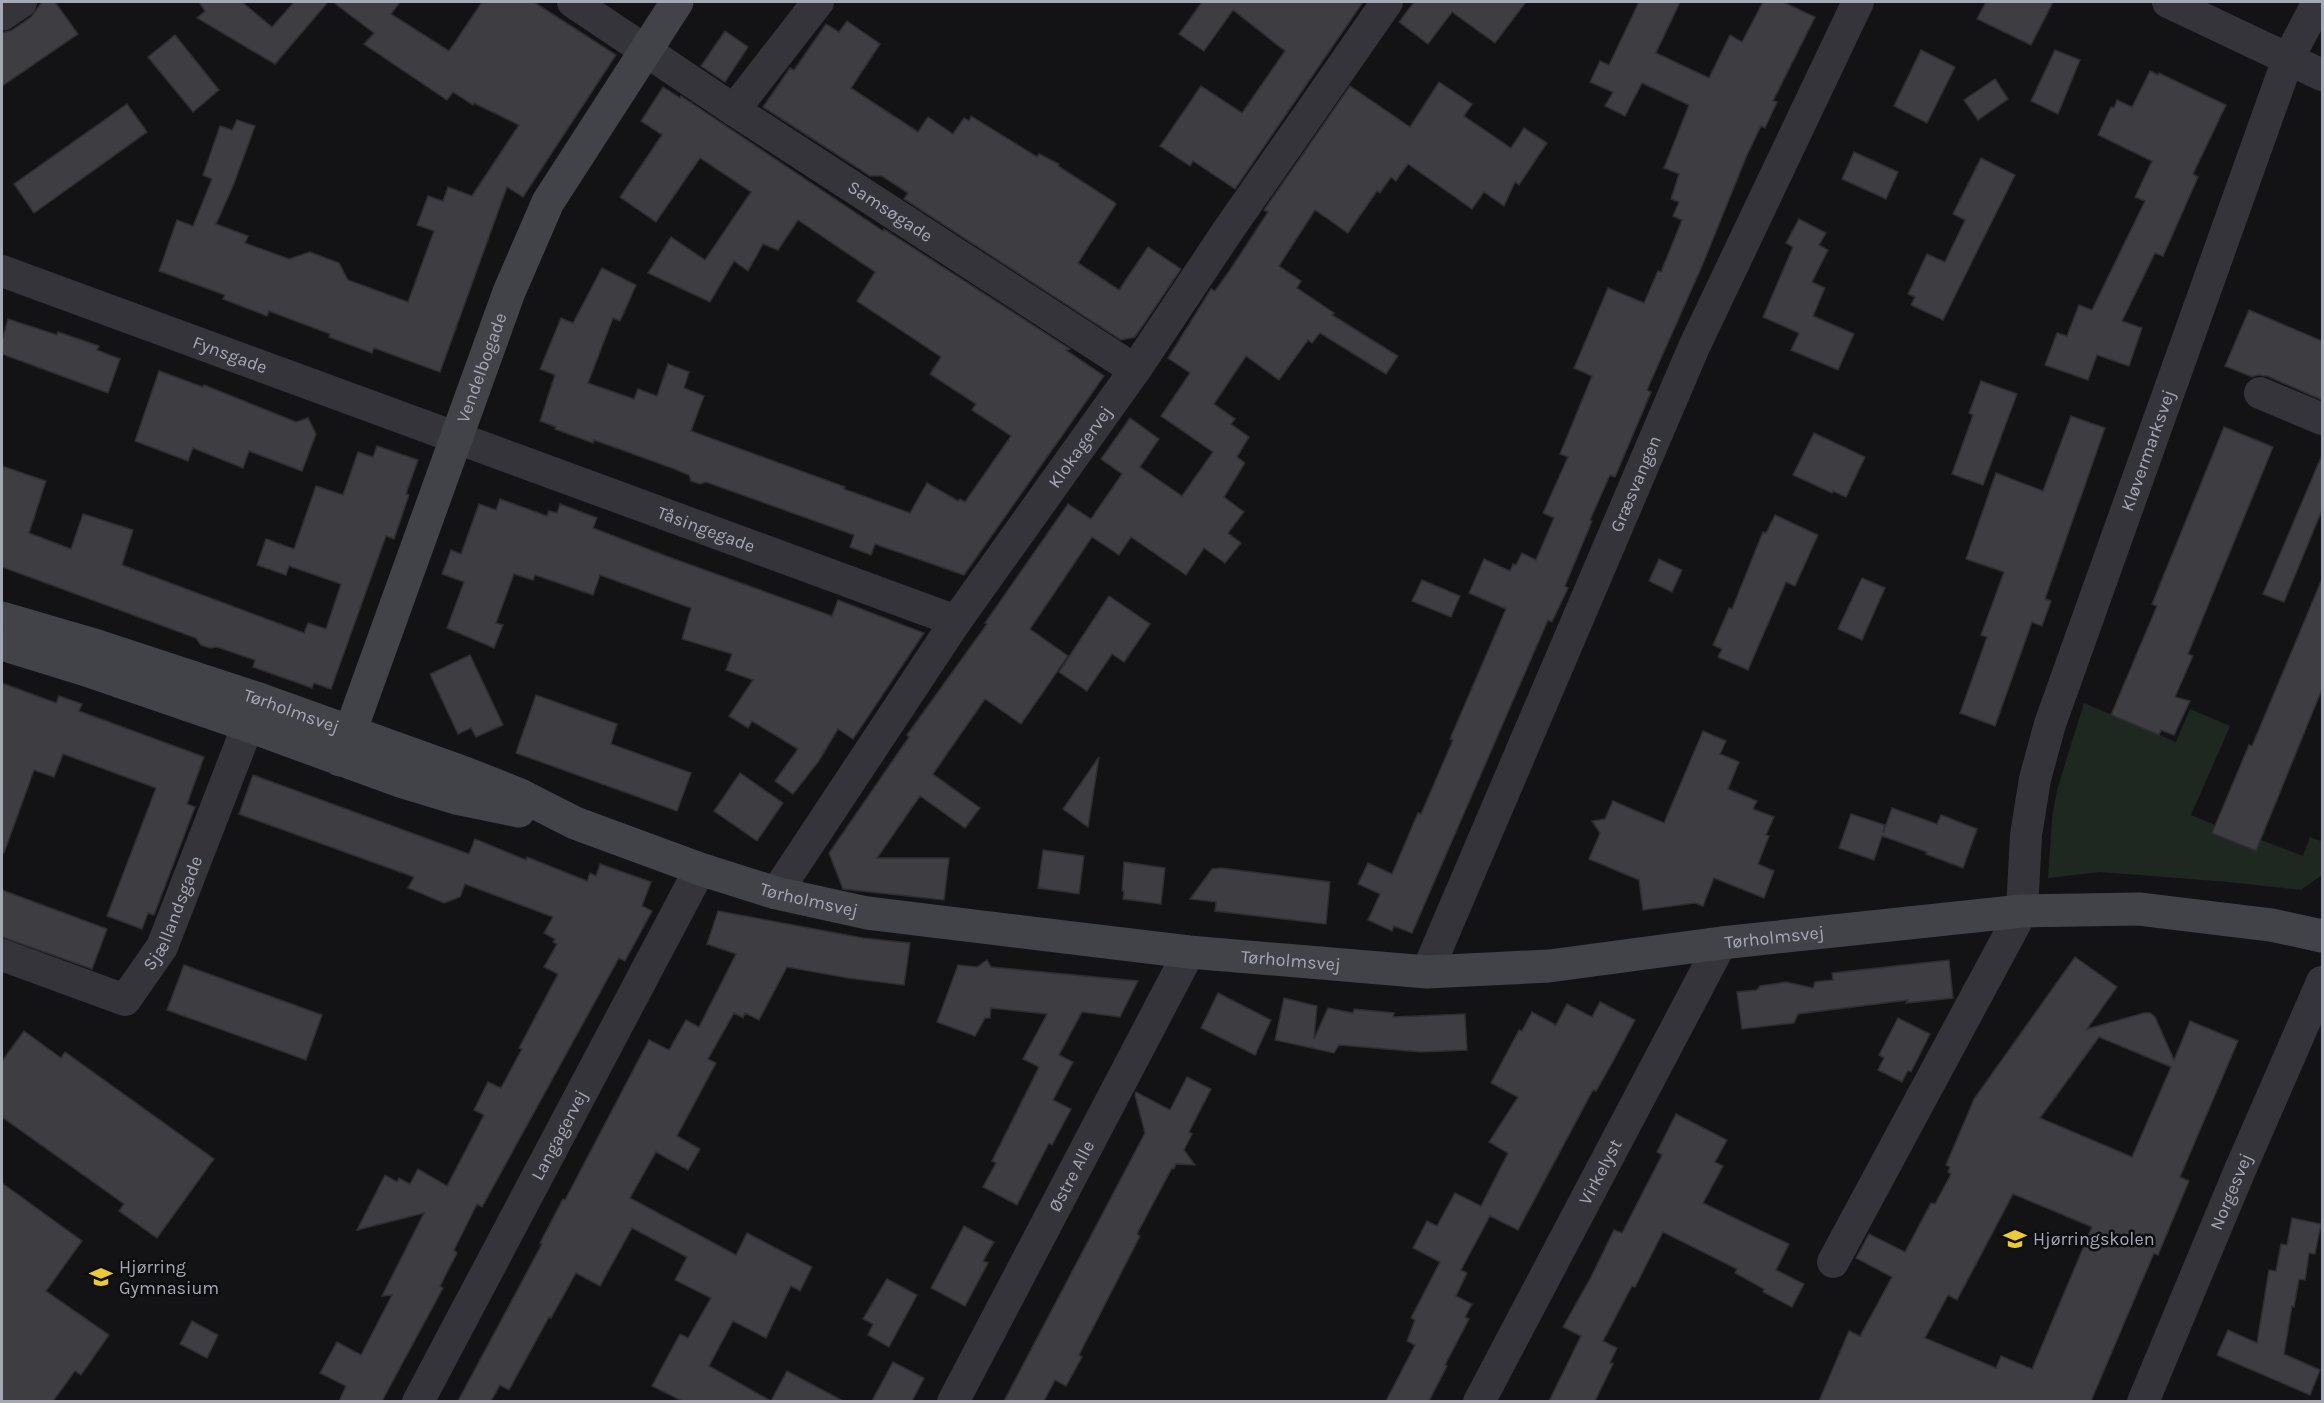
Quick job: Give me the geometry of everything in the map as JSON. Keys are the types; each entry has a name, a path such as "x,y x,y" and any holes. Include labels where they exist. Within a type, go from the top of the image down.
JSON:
{"street":[{"path":"2,15 21,2"},
{"name":"Samsøgade","path":"573,2 734,110 1135,370"},
{"name":"Vendelbogade","path":"345,746 509,292 548,202 677,2"},
{"path":"734,110 818,2"},
{"name":"Klokagervej","path":"776,893 956,621 1135,370 1227,232 1387,2"},
{"name":"Græsvangen","path":"1427,972 1694,347 1858,2"},
{"path":"2168,2 2322,75"},
{"name":"Kløvermarksvej","path":"2022,911 2026,835 2035,779 2050,724 2288,58 2318,2"},
{"name":"Fynsgade","path":"2,272 458,437"},
{"path":"2260,393 2322,419"},
{"name":"Tåsingegade","path":"458,437 956,621"},
{"name":"Tørholmsvej","path":"2,618 91,644 254,712 345,746 456,798 575,823 700,869 776,893 867,913 1189,952 1427,972 1549,966 1721,943 2022,911 2139,909 2271,925 2322,936"},
{"name":"Tørholmsvej","path":"2,644 83,669 254,712"},
{"name":"Sjællandsgade","path":"2,955 125,1000 162,947 254,712"},
{"name":"Langagervej","path":"417,1401 700,869"},
{"path":"1833,1262 2022,911"},
{"name":"Virkelyst","path":"1479,1401 1721,943"},
{"name":"Østre Alle","path":"953,1401 1189,952"},
{"name":"Norgesvej","path":"2143,1401 2322,982"}],"shaded area":[{"path":"2084,703 2176,742 2190,709 2230,726 2191,815 2215,825 2213,833 2256,851 2261,840 2303,856 2310,837 2321,841 2322,838 2322,875 2301,890 2100,872 2048,878 2052,818 2057,790"}],"building":[{"path":"42,2 55,2 78,34 2,86 2,33 12,30 31,17"},
{"path":"199,2 242,2 272,27 294,2 328,2 275,64 197,18 205,11"},
{"path":"333,2 400,2 391,14 449,51 482,2 534,2 616,55 523,197 507,187 440,372 374,348 372,353 269,311 267,316 223,299 225,295 159,271 177,220 193,226 212,179 203,175 220,126 232,130 237,120 255,126 216,224 248,236 245,243 289,259 310,252 339,263 348,280 408,302 434,231 417,225 428,196 443,201 448,187 472,196 519,125 474,103 473,105 453,92 447,100 364,44 374,33"},
{"path":"1202,2 1363,2 1235,189 1193,161 1190,166 1160,146 1201,86 1242,113 1285,51 1233,10 1204,51 1179,34"},
{"path":"1414,2 1526,2 1495,43 1452,12 1428,44 1399,22"},
{"path":"1639,2 1680,2 1656,53 1709,78 1730,35 1742,42 1763,2 1783,2 1815,17 1773,101 1777,102 1765,128 1761,126 1747,155 1702,266 1647,390 1651,392 1615,477 1610,475 1590,520 1592,521 1565,586 1568,588 1552,622 1548,620 1412,933 1394,926 1392,931 1368,920 1380,894 1358,884 1368,863 1392,874 1453,740 1450,739 1506,609 1469,593 1484,559 1510,571 1522,553 1536,560 1554,518 1543,513 1568,457 1560,454 1592,376 1574,368 1608,288 1644,303 1658,271 1661,272 1682,220 1673,216 1679,202 1671,199 1679,174 1664,168 1689,105 1642,83 1625,116 1605,106 1613,92 1590,82 1600,61 1609,65"},
{"path":"1986,2 2053,2 2031,45 1977,19"},
{"path":"847,21 880,44 851,88 918,132 928,117 953,134 964,118 969,121 971,116 1037,157 1039,154 1059,164 1058,166 1116,204 1078,263 1119,290 1148,247 1181,269 1135,337 1121,340 904,199 908,193 882,176 870,176 763,107 790,68 794,70 826,24 839,32"},
{"path":"725,31 748,47 725,82 701,66"},
{"path":"175,35 219,90 193,112 148,57"},
{"path":"1921,50 1955,67 1927,123 1894,106"},
{"path":"2055,50 2080,60 2058,114 2031,101"},
{"path":"2150,71 2158,75 2159,73 2226,105 2193,174 2198,177 2163,256 2155,253 2122,321 2142,328 2129,366 2097,355 2088,380 2045,365 2057,333 2067,336 2079,305 2092,310 2145,201 2135,197 2152,161 2098,135 2111,107 2114,108 2117,100 2132,107"},
{"path":"1995,79 2008,99 1978,120 1964,100"},
{"path":"1439,82 1472,104 1464,116 1511,148 1524,128 1547,143 1519,185 1515,182 1504,206 1484,192 1472,209 1408,164 1396,181 1391,177 1380,193 1377,191 1348,233 1315,210 1279,266 1301,281 1297,288 1334,313 1332,315 1398,356 1386,374 1320,333 1312,343 1308,340 1279,380 1246,356 1214,404 1235,419 1231,424 1249,437 1237,457 1245,463 1224,497 1244,512 1228,533 1241,543 1225,563 1204,548 1186,575 1131,537 1119,555 1092,537 1030,629 1068,656 1021,724 985,699 933,774 980,808 965,828 920,796 877,858 949,858 944,900 843,889 829,853 909,737 907,735 987,624 985,623 1068,504 1091,519 1122,474 1101,459 1130,418 1159,439 1140,467 1182,496 1213,452 1161,416 1190,373 1168,358 1211,289 1215,291 1232,267 1268,212 1264,210 1350,86 1410,127"},
{"path":"663,87 680,98 681,96 883,231 884,229 1070,349 1066,350 1104,376 964,575 875,544 871,555 850,547 854,535 706,482 700,484 691,481 689,475 672,468 594,440 593,443 540,421 555,375 540,369 561,318 573,323 602,268 636,285 620,321 613,318 588,383 634,399 638,389 657,396 668,364 689,372 684,388 704,396 691,431 910,513 927,483 958,501 960,499 965,502 1011,436 972,410 976,404 930,374 941,357 857,301 875,272 798,220 778,250 763,244 748,271 734,261 710,302 648,273 671,237 705,260 751,192 700,158 656,222 620,197 662,135 641,121"},
{"path":"127,104 147,132 34,213 14,184"},
{"path":"1854,152 1898,172 1886,199 1842,179"},
{"path":"1981,158 2015,175 1943,320 1911,305 1915,297 1908,294 1927,254 1945,262 1965,220 1953,214"},
{"path":"1799,219 1826,233 1819,245 1828,250 1812,282 1825,288 1813,316 1854,334 1838,370 1791,350 1799,333 1763,317 1793,247 1786,243"},
{"path":"2249,310 2322,341 2322,400 2267,376 2252,377 2225,366"},
{"path":"8,319 99,346 97,350 120,359 108,393 2,354 2,340"},
{"path":"159,371 203,387 204,385 296,422 308,418 316,434 302,471 249,451 243,468 193,448 188,461 135,441"},
{"path":"1981,381 2017,394 1983,485 1952,474 1973,415 1969,413"},
{"path":"2071,416 2105,428 2045,599 2051,601 2042,626 2032,622 1995,726 1960,713 1987,637 1981,635 2004,572 1966,559 1996,473 2043,491"},
{"path":"2224,427 2273,447 2188,654 2193,656 2175,697 2190,701 2174,735 2161,730 2159,735 2111,715 2157,606 2152,604"},
{"path":"1814,433 1865,457 1846,497 1793,475"},
{"path":"377,446 418,460 394,539 386,536 331,689 314,683 312,688 253,667 255,660 217,647 210,648 201,645 196,638 2,567 2,466 46,481 29,533 71,549 83,514 133,530 122,565 304,633 308,623 326,629 341,584 289,566 286,575 257,565 266,539 294,549 316,486 343,495 358,452 373,457"},
{"path":"2322,455 2322,510 2284,602 2263,594"},
{"path":"500,499 547,516 549,511 557,513 560,504 597,518 593,528 832,616 838,600 924,633 853,739 838,729 818,762 793,794 775,781 798,749 752,721 748,728 729,716 753,680 726,670 732,654 682,639 691,608 600,575 593,595 535,575 533,580 514,574 496,623 503,625 494,648 447,628 464,582 442,574 451,550 461,554 479,504 496,510"},
{"path":"1775,515 1818,535 1795,586 1786,582 1748,670 1718,657 1722,649 1713,645 1729,608 1732,609 1763,532 1766,533"},
{"path":"1659,559 1682,570 1672,592 1649,581"},
{"path":"1862,578 1885,588 1862,640 1838,629"},
{"path":"2322,579 2322,689 2256,851 2212,833 2249,745 2252,746"},
{"path":"1422,580 1460,596 1451,617 1412,601"},
{"path":"1109,596 1150,624 1124,662 1112,654 1087,691 1059,672"},
{"path":"470,655 503,725 476,737 471,728 458,734 430,674"},
{"path":"2,683 56,703 59,696 82,704 79,711 204,757 187,804 195,807 154,915 148,913 142,929 107,916 156,788 63,754 54,777 34,770 4,853 2,852"},
{"path":"536,695 617,724 611,744 691,773 677,811 516,753"},
{"path":"1703,731 1726,741 1720,754 1739,762 1728,789 1757,801 1753,809 1774,817 1758,864 1774,871 1764,898 1714,878 1703,906 1695,903 1643,910 1639,880 1589,859 1600,833 1592,821 1605,819 1613,801 1664,823"},
{"path":"1099,757 1088,827 1063,809"},
{"path":"740,773 783,803 757,841 714,811"},
{"path":"253,775 469,854 475,839 587,881 590,873 596,876 600,864 651,882 642,906 652,911 625,961 619,958 482,1207 477,1204 454,1250 457,1253 440,1286 443,1288 382,1401 339,1401 346,1386 320,1373 337,1342 361,1355 392,1295 382,1296 424,1213 357,1230 385,1175 397,1182 399,1178 410,1184 418,1169 447,1186 484,1115 474,1110 488,1082 501,1088 558,974 544,967 557,944 553,942 555,939 544,933 553,917 465,884 460,897 444,903 408,888 414,877 239,814"},
{"path":"1892,808 1937,824 1941,815 1977,829 1963,868 1882,836 1874,860 1839,848 1851,814 1885,825 1883,833"},
{"path":"1043,850 1084,856 1079,894 1038,888"},
{"path":"1124,862 1165,868 1161,904 1123,899"},
{"path":"1221,868 1330,882 1326,924 1215,911 1216,902 1190,899 1212,869"},
{"path":"2,890 107,929 92,969 2,937"},
{"path":"718,911 863,938 910,943 904,985 787,967 759,1020 745,1013 743,1018 734,1013 708,1059 716,1063 677,1136 700,1149 688,1170 656,1152 630,1198 736,1255 747,1233 812,1267 800,1291 791,1286 766,1338 733,1321 709,1366 771,1401 682,1401 652,1386 680,1334 688,1338 711,1298 675,1280 687,1257 632,1228 600,1286 576,1273 509,1390 500,1385 491,1401 458,1401 649,1040 669,1050 686,1020 699,1027 736,954 707,944"},
{"path":"2075,957 2117,987 2087,1029 2150,1013 2155,1017 2174,1060 2190,1021 2238,1041 2180,1177 2189,1181 2158,1255 2154,1253 2091,1401 1819,1401 1849,1331 1860,1336 1892,1277 1856,1258 1869,1234 1905,1252 1931,1203 1935,1204 1951,1174 1948,1172 1950,1167 1946,1165 1974,1099","holes":["2099,1037 2171,1067 2132,1157 2040,1118","2013,1194 2092,1227 2032,1369 2001,1356 1996,1368 1925,1338 1948,1295 1957,1300"]},
{"path":"987,960 991,967 1138,981 1120,1017 1082,1012 1059,1055 1073,1062 1053,1100 1071,1109 1052,1145 1049,1143 1017,1205 983,1187 996,1163 992,1161 1039,1067 1023,1059 1047,1014 991,1008 990,1018 985,1018 975,1036 937,1022 958,965 977,967"},
{"path":"1949,960 1953,998 1906,1003 1908,1000 1798,1014 1794,1023 1742,1029 1737,992 1757,990 1760,986 1786,982 1813,988 1815,982 1833,980 1832,973"},
{"path":"184,965 322,1015 306,1060 167,1010"},
{"path":"1218,993 1271,1020 1255,1055 1201,1028"},
{"path":"1284,998 1317,1006 1314,1039 1328,1008 1353,1013 1354,1009 1394,1013 1393,1017 1465,1014 1467,1050 1421,1052 1339,1045 1334,1053 1275,1040"},
{"path":"1600,1002 1635,1020 1611,1065 1596,1091 1593,1090 1518,1230 1490,1216 1461,1270 1467,1273 1456,1296 1472,1304 1465,1317 1469,1319 1429,1401 1386,1401 1415,1345 1407,1341 1415,1320 1411,1318 1440,1262 1413,1248 1427,1221 1437,1226 1455,1193 1481,1206 1508,1153 1489,1142 1518,1097 1491,1083 1519,1030 1522,1031 1532,1012 1556,1025 1567,1004 1592,1017"},
{"path":"1898,1018 1930,1034 1911,1072 1908,1070 1902,1082 1878,1070 1884,1058 1879,1055"},
{"path":"24,1031 61,1058 65,1052 214,1159 157,1238 119,1211 124,1204 2,1117 2,1061"},
{"path":"1187,1077 1211,1089 1189,1132 1192,1134 1184,1150 1195,1165 1176,1164 1174,1169 1172,1168 1137,1234 1140,1236 1079,1355 1082,1357 1066,1386 1055,1380 1044,1401 1004,1401 1145,1133 1136,1092 1170,1110"},
{"path":"1676,1114 1727,1140 1715,1162 1723,1166 1703,1203 1789,1244 1776,1270 1804,1284 1792,1307 1763,1292 1764,1289 1735,1273 1737,1269 1663,1232 1635,1287 1632,1286 1603,1341 1617,1348 1610,1363 1613,1364 1595,1401 1549,1401 1581,1336 1563,1327 1614,1230 1622,1233 1662,1155 1657,1152"},
{"path":"2,1183 82,1241 46,1291 109,1335 81,1375 75,1371 53,1401 2,1401"},
{"path":"2292,1218 2321,1224 2315,1254 2309,1253 2305,1280 2299,1279 2284,1354 2320,1370 2310,1395 2217,1355 2228,1330 2257,1343 2269,1270 2276,1271 2281,1244 2287,1245"},
{"path":"964,1226 994,1242 983,1261 988,1263 965,1306 931,1288"},
{"path":"887,1279 917,1295 889,1347 868,1335 873,1324 863,1319"},
{"path":"192,1321 218,1335 207,1358 180,1344"},
{"path":"893,1362 924,1378 912,1401 872,1401"},
{"path":"787,1371 843,1401 771,1401"}],"place":[{"name":"Hjørringskolen","path":"2015,1239"},
{"name":"Hjørring Gymnasium","path":"101,1277"}]}
